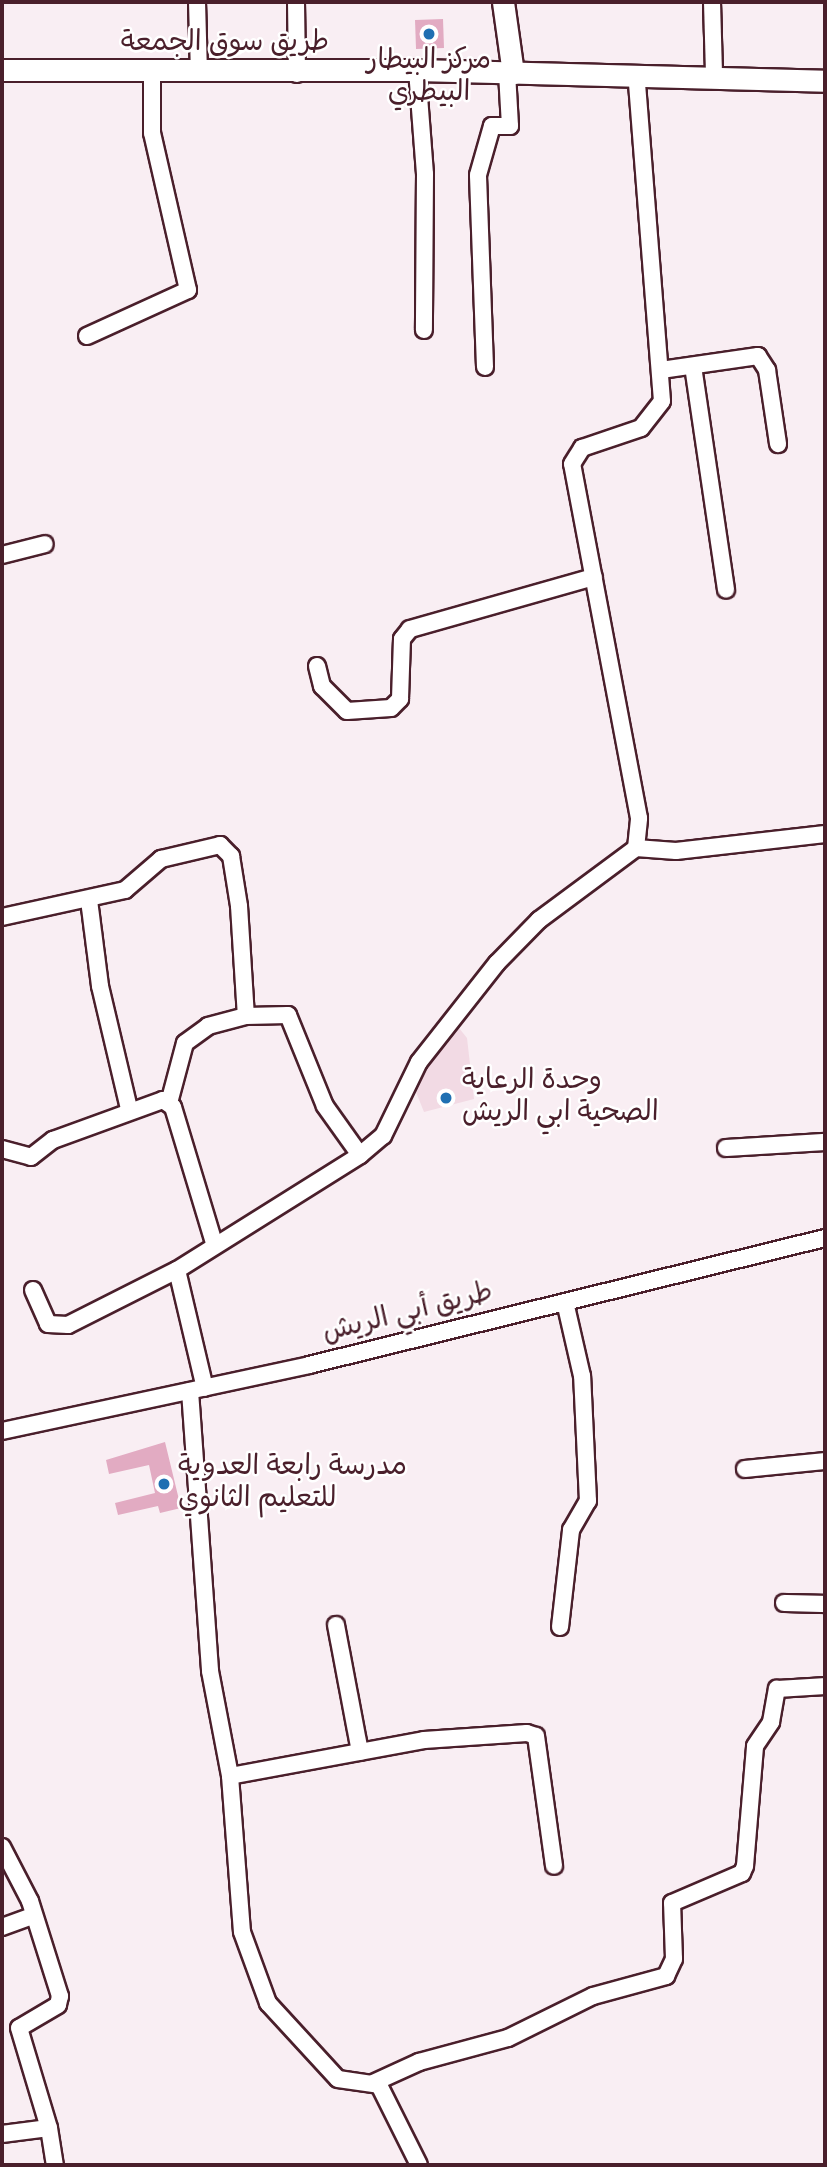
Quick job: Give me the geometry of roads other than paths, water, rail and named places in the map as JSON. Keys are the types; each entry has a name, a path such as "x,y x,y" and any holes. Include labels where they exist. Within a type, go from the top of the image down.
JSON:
{"main road":[{"path":"503,2 510,73"},
{"name":"طريق سوق الجمعة","path":"2,70 296,74 417,70 714,75 825,81"}],"street":[{"path":"197,2 199,73"},
{"path":"296,2 296,74"},
{"path":"712,2 714,75"},
{"path":"417,70 425,174 424,330"},
{"path":"87,336 188,290 152,133 152,73"},
{"path":"485,367 478,175 492,126 510,126 510,73"},
{"path":"636,74 662,401 652,419 575,454 573,477 639,818 636,848"},
{"path":"661,370 758,356 767,370 778,444"},
{"path":"693,366 726,590"},
{"path":"2,555 44,544"},
{"path":"317,666 322,687 347,711 391,708 400,699 402,639 410,629 594,577"},
{"path":"33,1290 48,1324 56,1327 177,1270 214,1243 360,1155 383,1136 419,1062 497,963 538,920 636,848 676,851 825,834"},
{"path":"2,917 125,890 176,853 211,845 227,849 239,906 246,1016"},
{"path":"89,900 100,986 129,1109"},
{"path":"214,1243 169,1102 185,1043 208,1026 246,1016 278,1013 294,1020 325,1106 360,1155"},
{"path":"2,1149 31,1157 53,1140 129,1109 153,1100 169,1102"},
{"path":"726,1148 825,1142"},
{"name":"طريق أبي الريش","path":"2,1431 198,1390 825,1238"},
{"path":"177,1270 198,1390 210,1671 230,1776 237,1903 257,1981 268,2003 330,2073 350,2082 373,2083 419,2062 508,2038 593,1996 666,1976 674,1959 672,1903 742,1873 745,1866 755,1746 771,1722 777,1689 825,1686"},
{"path":"560,1626 571,1530 588,1501 582,1376 565,1302"},
{"path":"745,1469 825,1461"},
{"path":"783,1603 825,1604"},
{"path":"336,1625 360,1752"},
{"path":"230,1776 457,1736 536,1736 554,1866"},
{"path":"2,1847 33,1916 60,2002 19,2028 49,2129 55,2165"},
{"path":"2,1927 33,1916"},
{"path":"373,2083 383,2090 419,2165"},
{"path":"2,2134 49,2129"}],"place":[{"name":"مركز البيطار البيطري","path":"429,34"},
{"name":"وحدة الرعاية الصحية ابي الريش","path":"446,1098"},
{"name":"مدرسة رابعة العدوية للتعليم الثانوي","path":"164,1484"}]}
